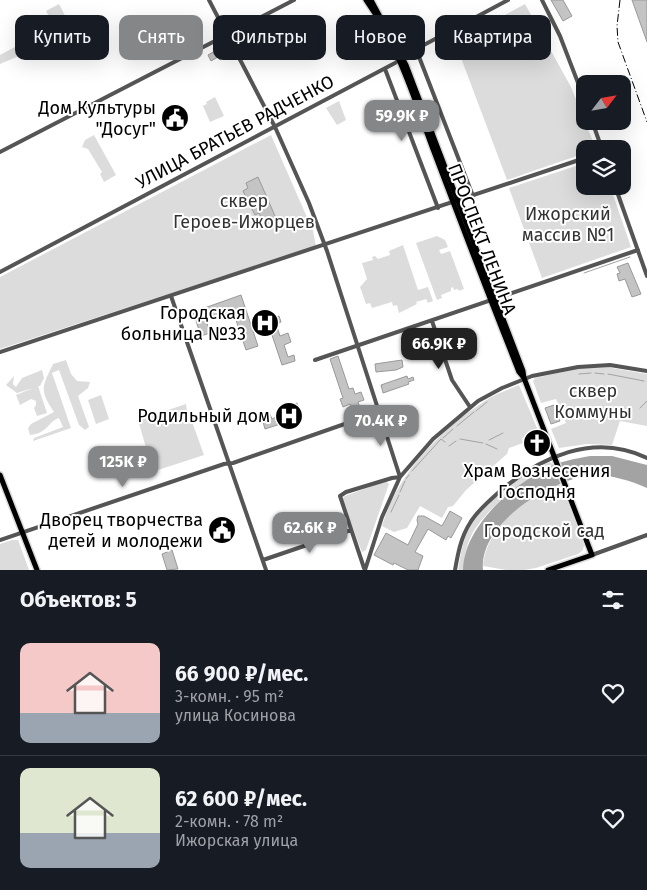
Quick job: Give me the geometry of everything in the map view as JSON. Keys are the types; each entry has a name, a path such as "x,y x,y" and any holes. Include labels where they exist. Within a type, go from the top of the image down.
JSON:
{"main road":[{"name":"ПРОСПЕКТ ЛЕНИНА","path":"366,0 375,15"},
{"name":"ПРОСПЕКТ ЛЕНИНА","path":"371,0 379,15"},
{"name":"ПРОСПЕКТ ЛЕНИНА","path":"401,60 493,300 523,371 524,378 592,554"},
{"path":"0,475 37,570"},
{"path":"548,570 592,554"}],"street":[{"path":"209,0 217,15"},
{"path":"265,15 294,0"},
{"name":"УЛИЦА БРАТЬЕВ РАДЧЕНКО","path":"425,44 508,0"},
{"path":"542,0 560,36 576,78"},
{"path":"0,152 213,42"},
{"path":"240,60 275,127 304,190 325,245 400,477"},
{"name":"УЛИЦА БРАТЬЕВ РАДЧЕНКО","path":"0,272 399,60"},
{"path":"420,60 472,196"},
{"path":"385,68 438,208"},
{"path":"0,353 576,161"},
{"path":"618,195 647,276"},
{"path":"315,360 638,250"},
{"path":"171,296 266,570"},
{"path":"432,321 452,380 470,406"},
{"path":"364,569 382,517 400,477 433,439 470,406 524,378 589,366 610,365 647,372"},
{"path":"0,540 236,462 379,412"},
{"path":"455,570 460,545 473,518 520,475 555,459 588,448 628,451 647,458"},
{"path":"364,569 340,496 346,492 400,477"},
{"path":"263,560 351,530"},
{"path":"592,554 647,535"}],"green space":[{"path":"59,4 65,15 48,15 46,11"},
{"name":"Ижорский массив №1","path":"525,4 531,15 505,15"},
{"path":"15,47 15,58 0,64 0,55"},
{"name":"Ижорский массив №1","path":"551,51 576,99 576,130 588,130 592,140 576,140 576,156 507,180 462,60 551,60"},
{"path":"215,97 224,116 210,122 203,106"},
{"path":"339,101 346,120 337,125 326,108"},
{"path":"94,135 116,175 104,182 100,174 102,172 88,149 82,147 85,140"},
{"name":"сквер Героев-Ижорцев","path":"271,135 313,231 316,246 0,349 0,277"},
{"name":"Ижорский массив №1","path":"576,166 576,195 613,195 631,247 542,278 509,188"},
{"path":"437,236 445,240 448,247 439,250 441,254 450,251 464,289 459,291 458,289 454,290 453,287 451,291 441,295 442,298 437,300 416,243"},
{"path":"403,245 418,290 428,287 433,301 428,303 426,299 416,302 417,304 399,313 397,305 393,306 392,302 372,308 370,303 366,304 360,287 367,279 362,263 373,260 372,257 375,256 378,259 390,255 389,251"},
{"path":"66,360 71,374 77,381 90,382 88,388 78,396 89,427 85,430 79,425 59,370 52,373 71,428 33,441 34,438 63,427 59,418 52,422 45,430 36,434 30,435 28,428 31,424 54,412 44,393 46,378 53,364"},
{"name":"сквер Коммуны","path":"606,367 647,374 647,426 620,421 612,445 587,444 559,448 551,429 566,423 556,399 541,403 533,381 535,378 581,368"},
{"path":"42,370 44,378 40,386 38,386 47,413 37,416 34,408 36,401 31,399 20,405 16,395 33,388 17,393 6,385 14,376 13,384 16,387 22,378"},
{"name":"сквер Коммуны","path":"519,385 539,433 522,438 523,443 509,448 507,454 466,490 453,506 448,507 442,518 420,506 407,528 394,532 382,526 398,489 422,455 452,425 468,413 497,394"},
{"path":"101,395 109,419 96,424 88,400"},
{"path":"186,404 187,411 183,418 191,419 204,455 155,471 151,450 147,451 138,420"},
{"path":"550,462 554,465 519,485 486,515 469,540 463,570 458,570 467,533 480,513 519,479"},
{"path":"386,481 389,484 366,550 362,552 342,499 345,496"},
{"name":"Городской сад","path":"559,484 564,490 584,545 583,550 578,554 524,570 506,570 483,566 485,553 491,540 509,516 533,496"},
{"path":"18,540 29,570 0,570 0,544"}],"shaded area":[{"path":"590,456 612,456 647,465 647,488 621,479 601,475 578,478 560,484 540,494 505,520 493,536 485,553 483,570 463,570 465,554 471,539 491,510 504,498 518,486 550,466"}],"building":[{"path":"551,0 563,0 572,16 563,21"},
{"path":"632,0 647,0 647,42"},
{"path":"213,52 213,60 211,61 208,55"},
{"name":"Дом Культуры \"Досуг\"","path":"176,109 183,121 174,126 167,114"},
{"path":"258,177 278,223 266,228 259,213 255,215 243,191 248,188 246,183"},
{"path":"628,263 641,294 632,297 625,279 619,281 617,274 620,273 617,267"},
{"path":"241,295 258,346 246,350 233,311 206,320 210,333 201,336 193,312"},
{"path":"279,316 281,322 276,324 280,336 288,333 291,342 284,345 288,357 294,355 295,361 282,365 267,320"},
{"path":"338,356 349,389 353,388 355,394 361,392 364,400 358,402 360,408 352,411 350,404 343,407 340,399 343,398 330,359"},
{"path":"402,360 403,367 396,370 376,372 375,364"},
{"path":"407,376 408,379 413,377 414,380 408,382 409,384 383,393 381,385"},
{"name":"Родильный дом","path":"297,403 302,417 265,429 261,415 269,412 272,419 285,412 286,415 291,413 289,406"},
{"path":"554,405 560,421 551,424 545,408"},
{"path":"450,511 462,518 451,538 448,536 446,540 428,529 415,552 423,556 418,570 408,570 394,563 393,565 374,555 386,533 408,545 418,524 418,516 424,516 442,526"},
{"path":"172,550 178,569 167,570 162,554"}],"waterway":[{"path":"584,273 630,257"},
{"path":"579,374 591,373"},
{"path":"595,373 604,374"},
{"path":"608,374 644,381"},
{"path":"640,408 647,401"},
{"path":"476,411 487,402"},
{"path":"457,426 474,412"},
{"path":"443,438 453,429"},
{"path":"489,440 503,433"},
{"path":"412,471 441,439 445,442"},
{"path":"460,439 483,443"},
{"path":"449,446 456,441"},
{"path":"486,444 497,449"},
{"path":"406,479 409,475"},
{"path":"400,492 405,481"},
{"path":"391,512 399,495"}],"railway":[{"path":"620,0 617,26 618,42 647,122"}],"place":[{"name":"Дом Культуры \"Досуг\"","path":"175,118"},
{"name":"Городская больница №33","path":"265,323"},
{"name":"Родильный дом","path":"289,416"},
{"name":"Храм Вознесения Господня","path":"537,443"},
{"name":"Дворец творчества детей и молодежи","path":"222,530"}]}
